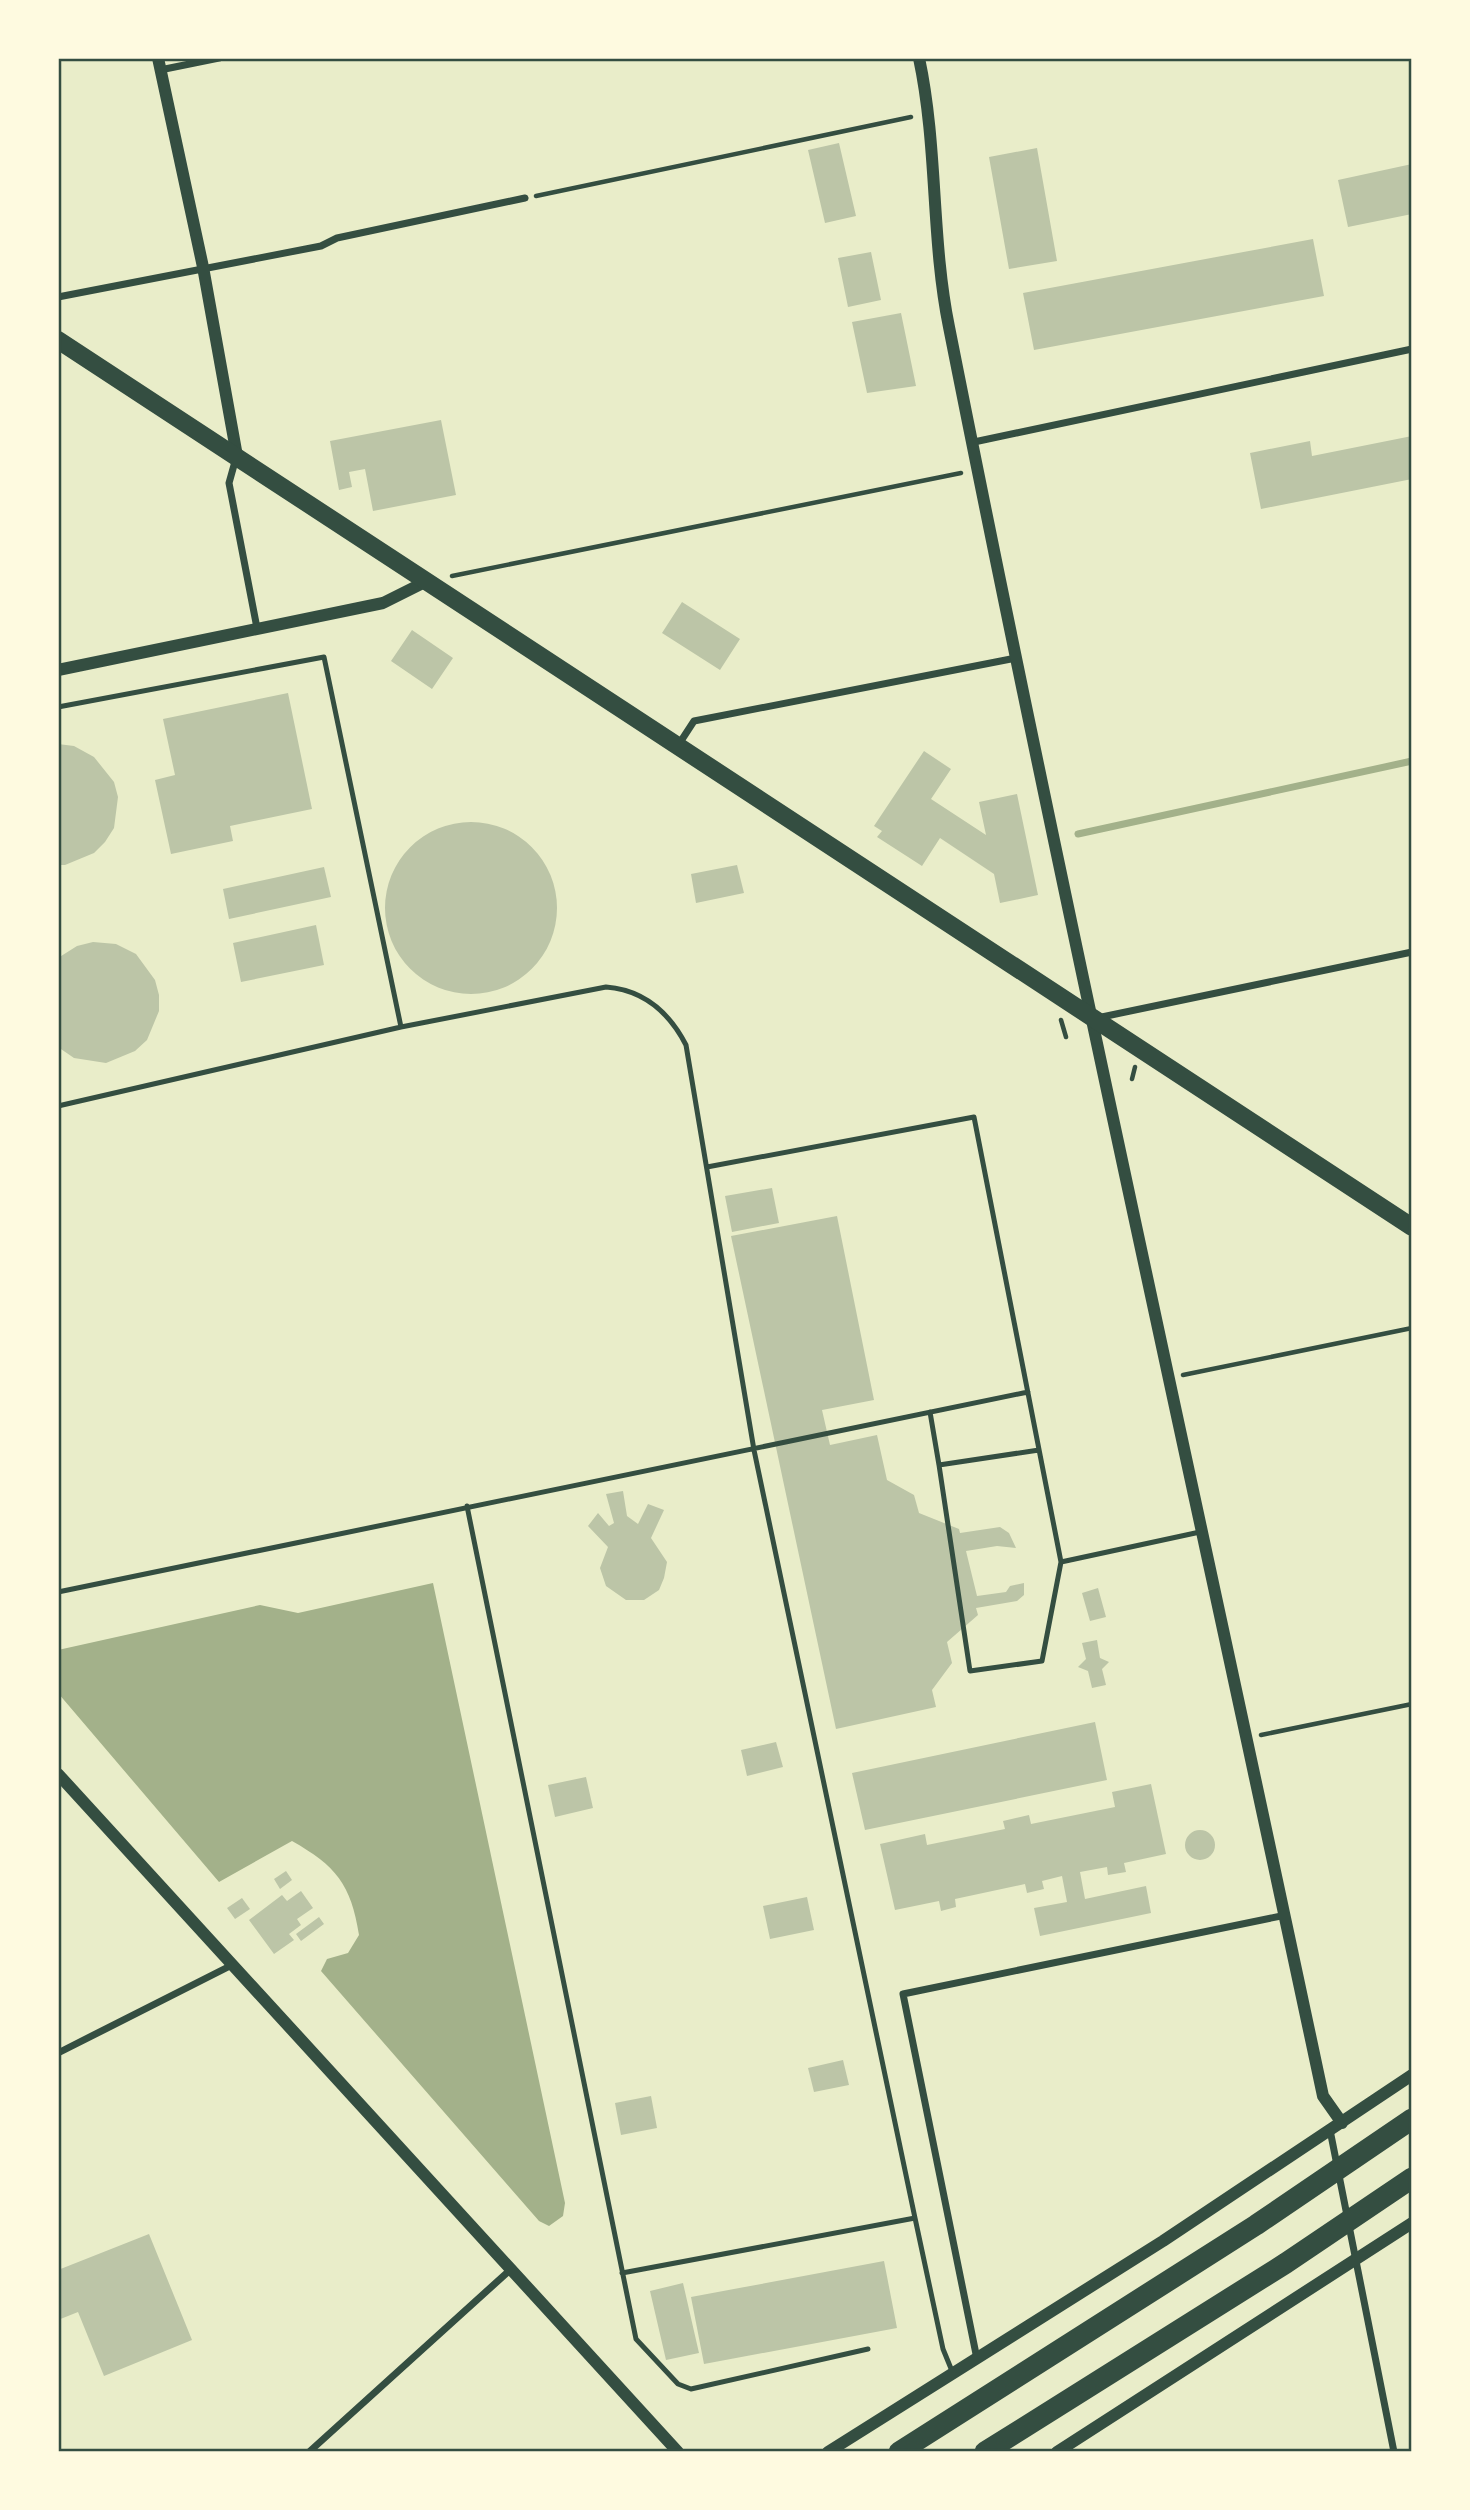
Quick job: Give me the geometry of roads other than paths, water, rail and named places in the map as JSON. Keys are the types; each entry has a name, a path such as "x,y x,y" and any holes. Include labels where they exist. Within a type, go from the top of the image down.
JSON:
{"highway":[{"path":"899,2452 1256,2225 1412,2119"},
{"path":"985,2452 1286,2263 1412,2178"}],"main road":[{"path":"58,340 679,744 1412,1227"}],"street":[{"path":"219,58 159,64 203,267 237,456 229,483 257,628"},
{"path":"919,58 929,113 943,293 979,469 1200,1532 1287,1915 1325,2102 1342,2123"},
{"path":"58,297 321,246 337,238 525,198"},
{"path":"974,442 1412,349"},
{"path":"58,670 383,603 427,581"},
{"path":"679,744 694,722 1018,657"},
{"path":"1094,1016 1412,952"},
{"path":"58,1774 678,2452"},
{"path":"977,2359 904,1994 1287,1915"},
{"path":"58,2053 234,1964"},
{"path":"828,2452 954,2374 1412,2075"},
{"path":"1330,2130 1394,2452"},
{"path":"1057,2452 1412,2223"},
{"path":"309,2452 510,2270"}],"lane":[{"path":"58,707 324,657 401,1027"},
{"path":"58,1106 401,1027 606,987 624,988 642,996 674,1022 685,1045 754,1450 943,2349 954,2374"},
{"path":"707,1167 974,1117 1061,1562 1042,1661 970,1671 930,1412"},
{"path":"58,1591 1028,1392"},
{"path":"939,1465 1039,1450"},
{"path":"467,1506 636,2339 678,2384 691,2389 868,2349"},
{"path":"1061,1562 1200,1532"},
{"path":"622,2273 915,2218"}],"waterway":[{"path":"1078,834 1412,761"}]}
